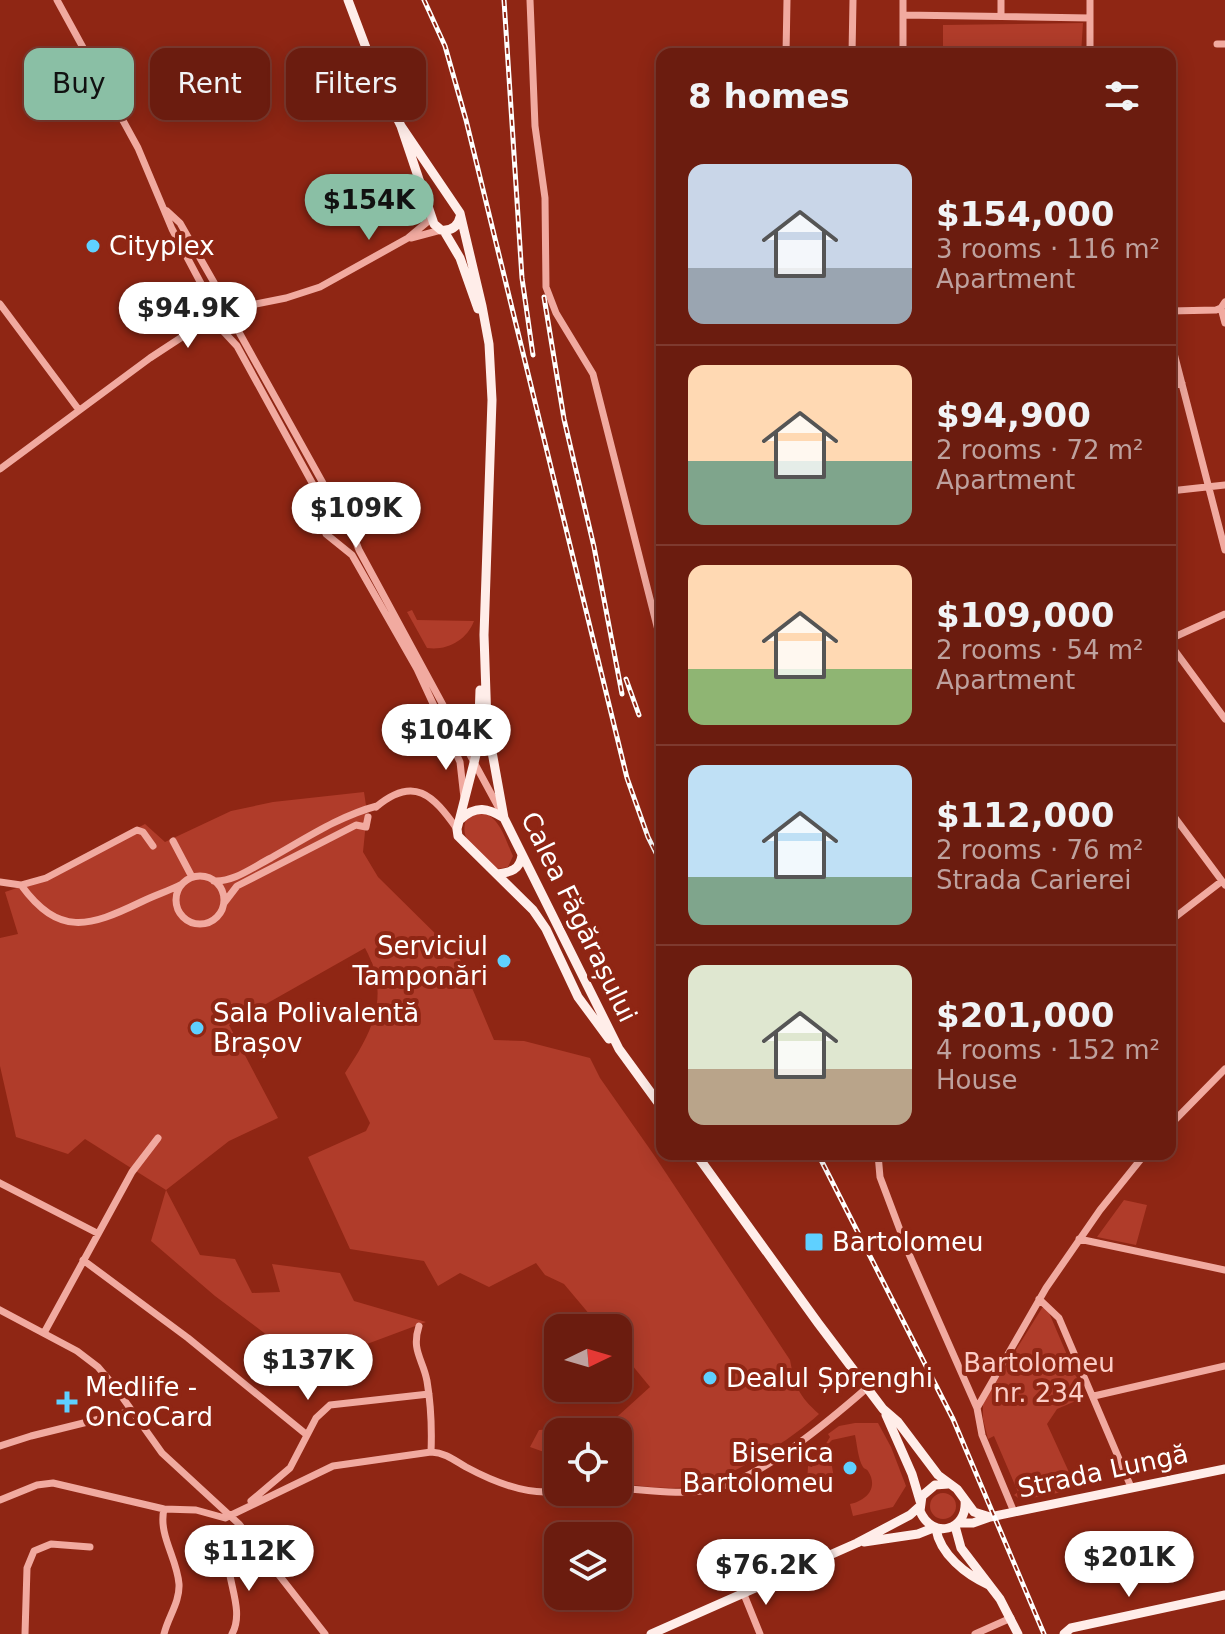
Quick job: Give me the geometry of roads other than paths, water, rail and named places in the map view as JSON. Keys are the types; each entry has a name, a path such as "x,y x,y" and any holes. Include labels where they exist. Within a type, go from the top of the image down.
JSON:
{"main road":[{"name":"Calea Făgărașului","path":"348,0 377,77 401,126 432,216 460,258 484,324"},
{"name":"Calea Făgărașului","path":"401,126 458,209 476,276 489,344 492,400 484,635 487,724 504,818 619,1049 656,1100"},
{"path":"432,216 440,203 452,203"},
{"path":"443,230 453,228 460,217"},
{"name":"Calea Făgărașului","path":"458,825 474,765 479,724 480,647 484,635"},
{"path":"504,818 482,808 470,811 458,825 460,841 497,874 540,920 584,1006 619,1049"},
{"path":"497,874 515,870 522,855"},
{"path":"700,1160 883,1409 912,1474 925,1521 935,1528 949,1556 965,1571 989,1585"},
{"path":"857,1543 909,1536 935,1528 946,1529 957,1524 964,1515 965,1500 962,1494 938,1475 898,1422 883,1409"},
{"name":"Strada Lungă","path":"957,1524 1225,1469"},
{"path":"651,1634 857,1543 910,1515 930,1487 940,1483 951,1485"},
{"name":"Strada Lungă","path":"965,1500 974,1512 990,1517"},
{"path":"957,1524 961,1548 986,1578 1018,1634"},
{"path":"1064,1634 1071,1628 1225,1595"}],"street":[{"path":"57,0 125,123 172,229 205,291 211,313 237,346 321,499 327,520 324,531 328,538 352,555 417,669 460,762 465,802"},
{"path":"530,0 535,126 545,198 546,287 556,313 593,374 656,622"},
{"path":"786,48 787,0"},
{"path":"852,48 853,0"},
{"path":"903,0 903,48"},
{"path":"1001,0 1001,16"},
{"path":"1090,0 1090,48"},
{"path":"903,15 1090,18"},
{"path":"166,210 180,223 224,300"},
{"path":"236,308 306,293 408,238 432,216"},
{"path":"408,238 443,230"},
{"path":"0,469 199,324 211,313 216,302 232,302 236,308 235,320 267,383 348,521 359,550 504,818"},
{"path":"0,304 79,410"},
{"path":"1176,310 1223,305 1225,323"},
{"path":"220,325 226,326 235,320"},
{"path":"1176,360 1225,550"},
{"path":"1176,385 1182,383"},
{"path":"1176,490 1225,485"},
{"path":"327,520 334,515 343,516"},
{"path":"335,541 346,538 350,528"},
{"path":"1176,639 1225,614"},
{"path":"1176,650 1225,719"},
{"path":"214,881 240,874 338,821 377,806 396,793 414,790 431,798 458,825"},
{"path":"182,884 176,894 181,916 195,924 211,921 218,916 237,886 356,825 377,806"},
{"path":"356,825 366,827 368,817"},
{"path":"1176,819 1224,883 1176,917"},
{"path":"0,882 21,885 46,878 137,830 143,832 153,846"},
{"path":"173,841 192,877"},
{"path":"21,885 37,907 79,923 109,917 192,877 207,877 214,881 223,893 224,903"},
{"path":"164,891 176,894"},
{"path":"1176,1119 1225,1069"},
{"path":"44,1333 132,1172 158,1138"},
{"path":"879,1160 880,1177 909,1254 977,1408 982,1435 1014,1512"},
{"path":"977,1408 1039,1299 1079,1239 1140,1160"},
{"path":"0,1183 97,1233"},
{"path":"1079,1239 1225,1270"},
{"path":"83,1260 188,1338 307,1435"},
{"path":"1039,1299 1059,1318 1131,1487"},
{"path":"0,1310 88,1358 107,1376 172,1464 231,1514 325,1634"},
{"path":"419,1326 415,1344 429,1394 431,1452"},
{"path":"1094,1396 1225,1366"},
{"path":"632,1489 700,1491 722,1486 762,1467 868,1387"},
{"path":"241,1508 284,1475 316,1418 330,1405 429,1394"},
{"path":"0,1446 132,1411"},
{"path":"0,1500 37,1485 53,1483 164,1509 196,1510 220,1517 333,1466 431,1452 443,1453 467,1468 532,1492 544,1492"},
{"path":"164,1509 162,1528 169,1542 179,1585 176,1605 164,1634"},
{"path":"232,1634 237,1613 228,1561 231,1554 251,1538"},
{"path":"25,1634 27,1568 34,1551 51,1544 90,1547"},
{"path":"743,1591 760,1634"},
{"path":"975,1634 1011,1618"}],"railway":[{"path":"424,0 445,46 466,120 627,778 656,853"},
{"path":"504,0 522,278 533,355"},
{"path":"544,297 564,419 594,547 622,694"},
{"path":"626,679 639,715"},
{"path":"821,1160 953,1419 1044,1634"}],"place":[{"name":"Cityplex","path":"93,246"},
{"name":"Serviciul Tamponări","path":"504,961"},
{"name":"Sala Polivalentă Brașov","path":"197,1028"},
{"name":"Bartolomeu","path":"814,1242"},
{"name":"Dealul Șprenghi","path":"710,1378"},
{"name":"Medlife - OncoCard","path":"67,1402"},
{"name":"Biserica Bartolomeu","path":"850,1468"}],"park label":[{"name":"Bartolomeu nr. 234","path":"1039,1378"}]}
